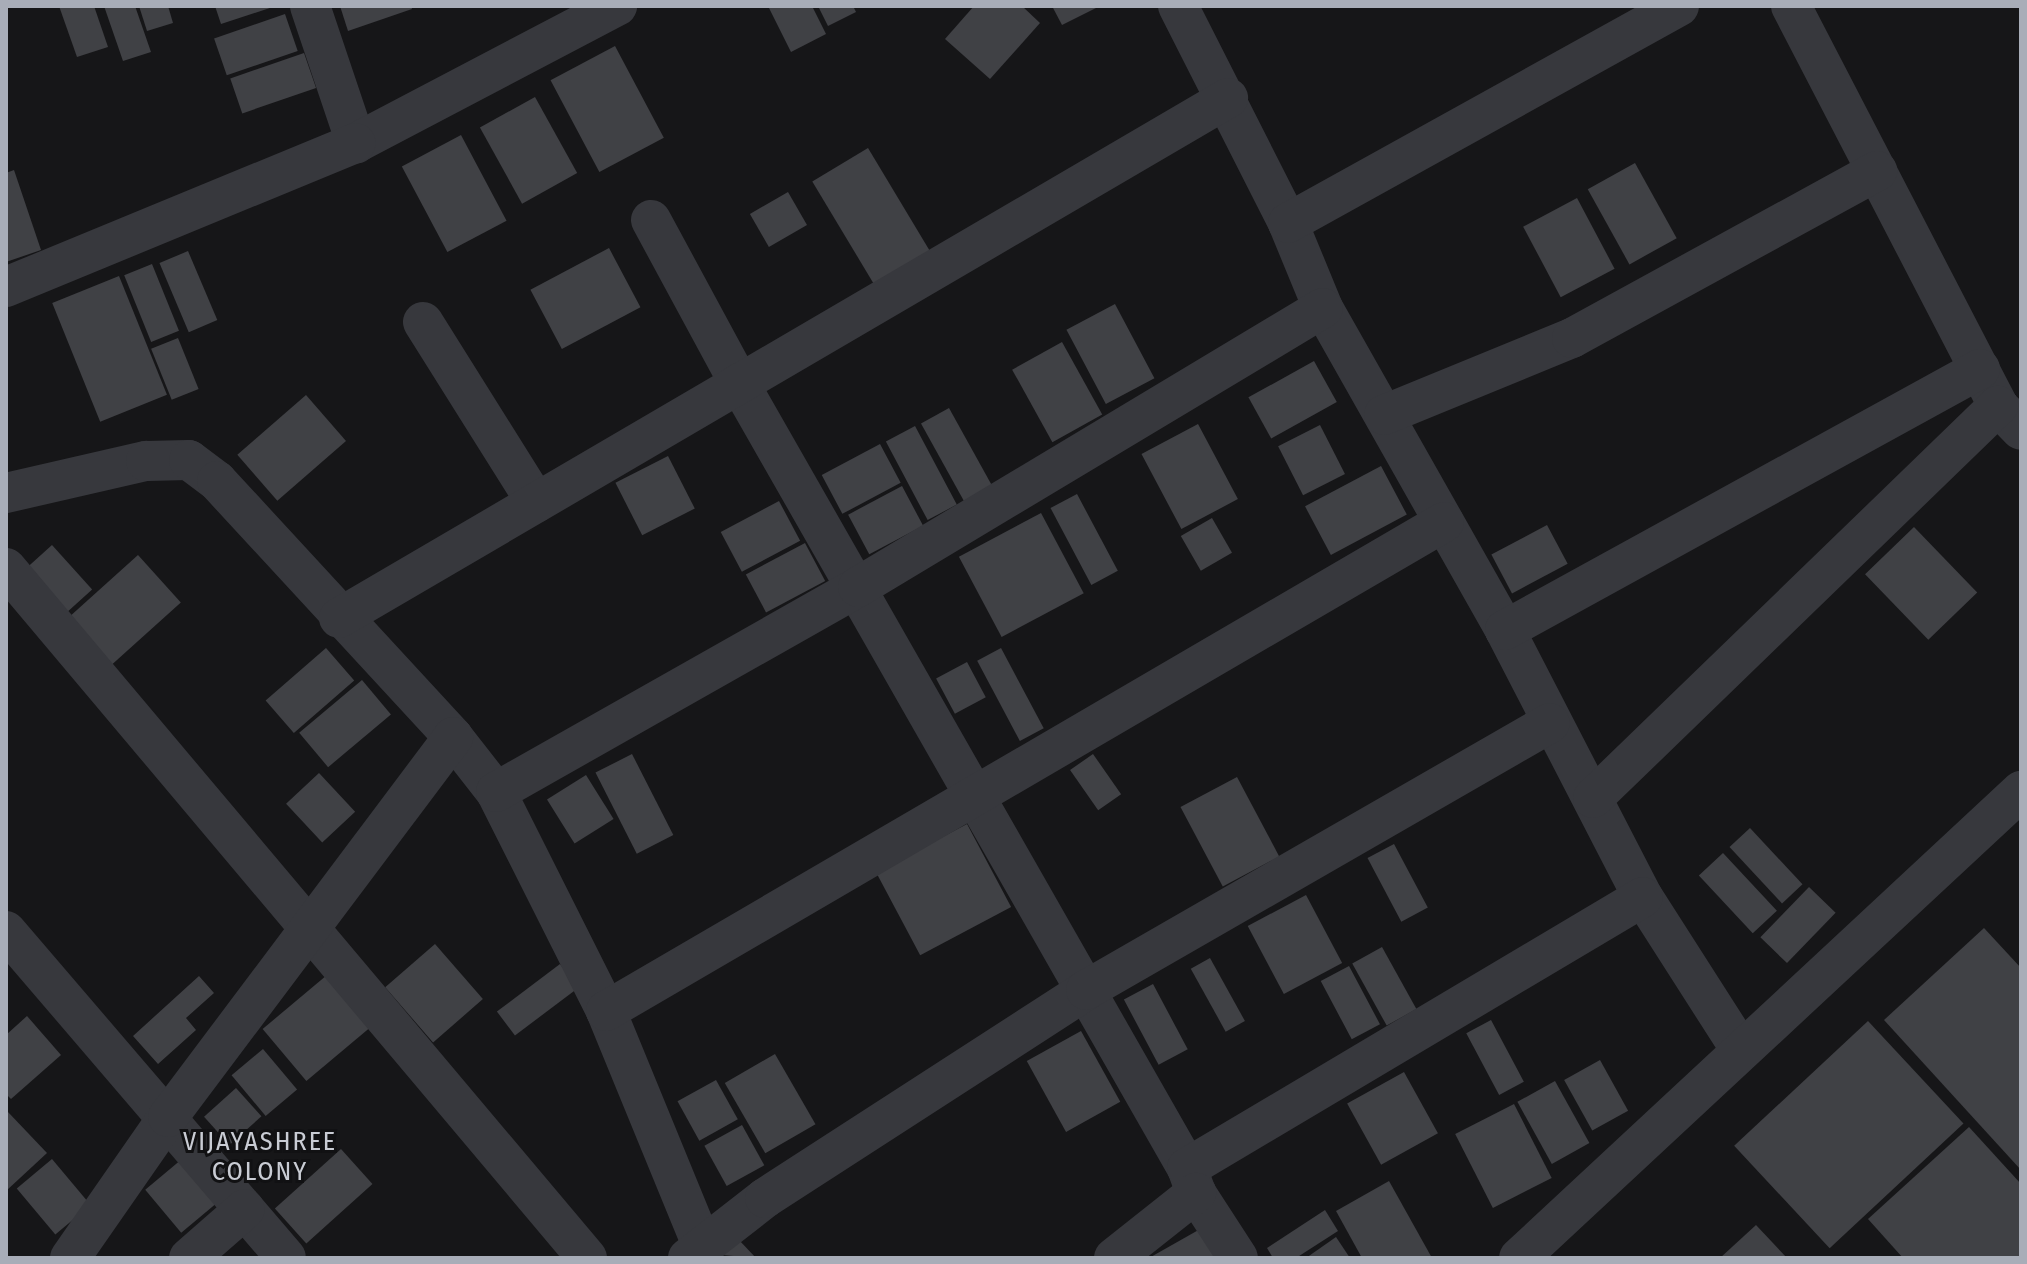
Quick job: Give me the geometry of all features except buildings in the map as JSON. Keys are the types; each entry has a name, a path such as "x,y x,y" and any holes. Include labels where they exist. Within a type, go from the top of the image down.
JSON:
{"street":[{"path":"310,6 356,143"},
{"path":"6,287 356,143 617,6"},
{"path":"1288,223 1679,6"},
{"path":"1593,798 2009,418 1980,369 1791,6"},
{"path":"1188,10 1288,223 1323,308 1505,630 1550,723 1593,798 1643,897 1741,1050"},
{"path":"339,618 1228,98"},
{"path":"1384,415 1572,338 1877,171"},
{"path":"651,220 739,383 1238,1258"},
{"path":"496,792 858,587 1323,308"},
{"path":"423,322 536,502"},
{"path":"1505,630 1980,369"},
{"path":"6,493 146,461 189,460 217,481 339,618 453,737 496,792 606,1011 695,1252 765,1198 1086,990 1550,723"},
{"path":"606,1011 1444,522"},
{"path":"6,568 587,1258"},
{"path":"70,1258 168,1117 310,932 453,737"},
{"path":"1519,1258 2021,791"},
{"path":"1114,1258 1192,1181 1643,897"},
{"path":"6,931 286,1258"},
{"path":"189,1258 245,1209"}],"district":[{"name":"VIJAYASHREE COLONY","path":"260,1157"}]}
